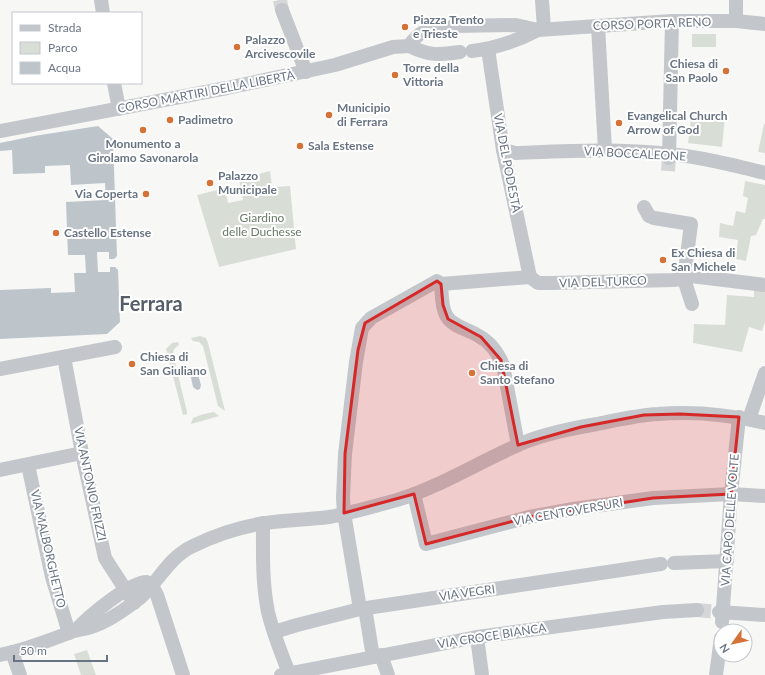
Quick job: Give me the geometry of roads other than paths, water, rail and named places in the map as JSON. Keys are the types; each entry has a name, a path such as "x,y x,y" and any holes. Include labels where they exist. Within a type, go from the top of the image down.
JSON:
{"street":[{"path":"101,0 102,12"},
{"path":"541,30 542,0"},
{"path":"736,0 736,21"},
{"path":"282,10 306,72"},
{"name":"CORSO PORTA RENO","path":"541,30 512,43 488,49 437,55 429,54 409,46 420,33 434,27 449,26 494,24 516,25 541,30 672,22 736,21 765,24"},
{"path":"669,156 672,22"},
{"path":"598,26 605,150"},
{"name":"CORSO MARTIRI DELLA LIBERTÀ","path":"0,131 306,72 335,65 393,47 409,46"},
{"name":"VIA DEL PODESTÀ","path":"488,49 503,150 530,277"},
{"path":"114,84 119,109"},
{"name":"VIA BOCCALEONE","path":"503,150 516,153 605,150 722,162 765,173"},
{"path":"644,207 652,217 670,217 691,224 684,279 692,304"},
{"name":"VIA DEL TURCO","path":"344,513 343,498 345,454 356,362 362,328 372,318 437,281 442,284 530,277 538,283 552,283 684,279 691,276 765,285"},
{"path":"442,284 443,307 448,319 456,325 481,337 494,350 501,360 518,445"},
{"path":"0,369 64,358 115,347"},
{"name":"VIA ANTONIO FRIZZI","path":"64,358 82,453 105,558 126,590 133,604"},
{"name":"VIA CAPO DELLE VOLTE","path":"721,623 731,494 744,418 765,373"},
{"path":"133,604 152,586 170,563 190,548 239,529 263,523 328,517 398,500 458,474 518,445 538,438 581,426 659,414 710,414 744,418 765,423"},
{"path":"0,470 82,453"},
{"name":"VIA MALBORGHETTO","path":"28,465 52,577 73,632"},
{"name":"VIA CENTOVERSURI","path":"414,494 426,544 529,517 653,498 731,494 765,496"},
{"path":"344,513 363,609 377,656 388,675"},
{"path":"263,523 265,588 268,612 285,674"},
{"name":"VIA VEGRI","path":"274,632 363,609 668,563 727,561"},
{"path":"73,632 85,620 126,590 145,581 152,586 160,605 183,675"},
{"path":"20,675 6,654 41,644 102,623 142,599 151,599 160,605"},
{"name":"VIA CROCE BIANCA","path":"285,674 477,637 663,612 697,610"},
{"path":"726,623 765,616"},
{"path":"477,637 482,675"},
{"name":"VIA CAPO DELLE VOLTE","path":"716,675 717,663"}],"water":[{"path":"98,126 113,139 117,256 114,259 109,259 109,252 97,252 98,272 110,272 110,267 115,267 118,270 120,322 107,334 0,339 0,290 51,288 51,293 75,292 74,273 86,273 85,255 68,255 66,202 106,200 105,183 71,185 70,165 45,166 45,173 13,174 12,150 0,151 0,143"},
{"path":"193,369 197,371 201,385 200,389 197,390 193,387 190,373"}],"tunnel":[{"path":"280,0 282,10"},
{"path":"668,171 669,158"},
{"path":"697,610 719,612"}],"place":[{"name":"Piazza Trento e Trieste","path":"405,27"},
{"name":"Palazzo Arcivescovile","path":"237,47"},
{"name":"Chiesa di San Paolo","path":"726,71"},
{"name":"Torre della Vittoria","path":"395,75"},
{"name":"Municipio di Ferrara","path":"329,115"},
{"name":"Padimetro","path":"170,120"},
{"name":"Evangelical Church Arrow of God","path":"619,123"},
{"name":"Monumento a Girolamo Savonarola","path":"143,130"},
{"name":"Sala Estense","path":"300,146"},
{"name":"Palazzo Municipale","path":"210,183"},
{"name":"Via Coperta","path":"146,194"},
{"name":"Castello Estense","path":"56,233"},
{"name":"Ex Chiesa di San Michele","path":"663,260"},
{"name":"Chiesa di San Giuliano","path":"132,364"},
{"name":"Chiesa di Santo Stefano","path":"472,373"}],"district":[{"name":"Ferrara","path":"151,304"}],"park label":[{"name":"Giardino delle Duchesse","path":"262,225"}]}
